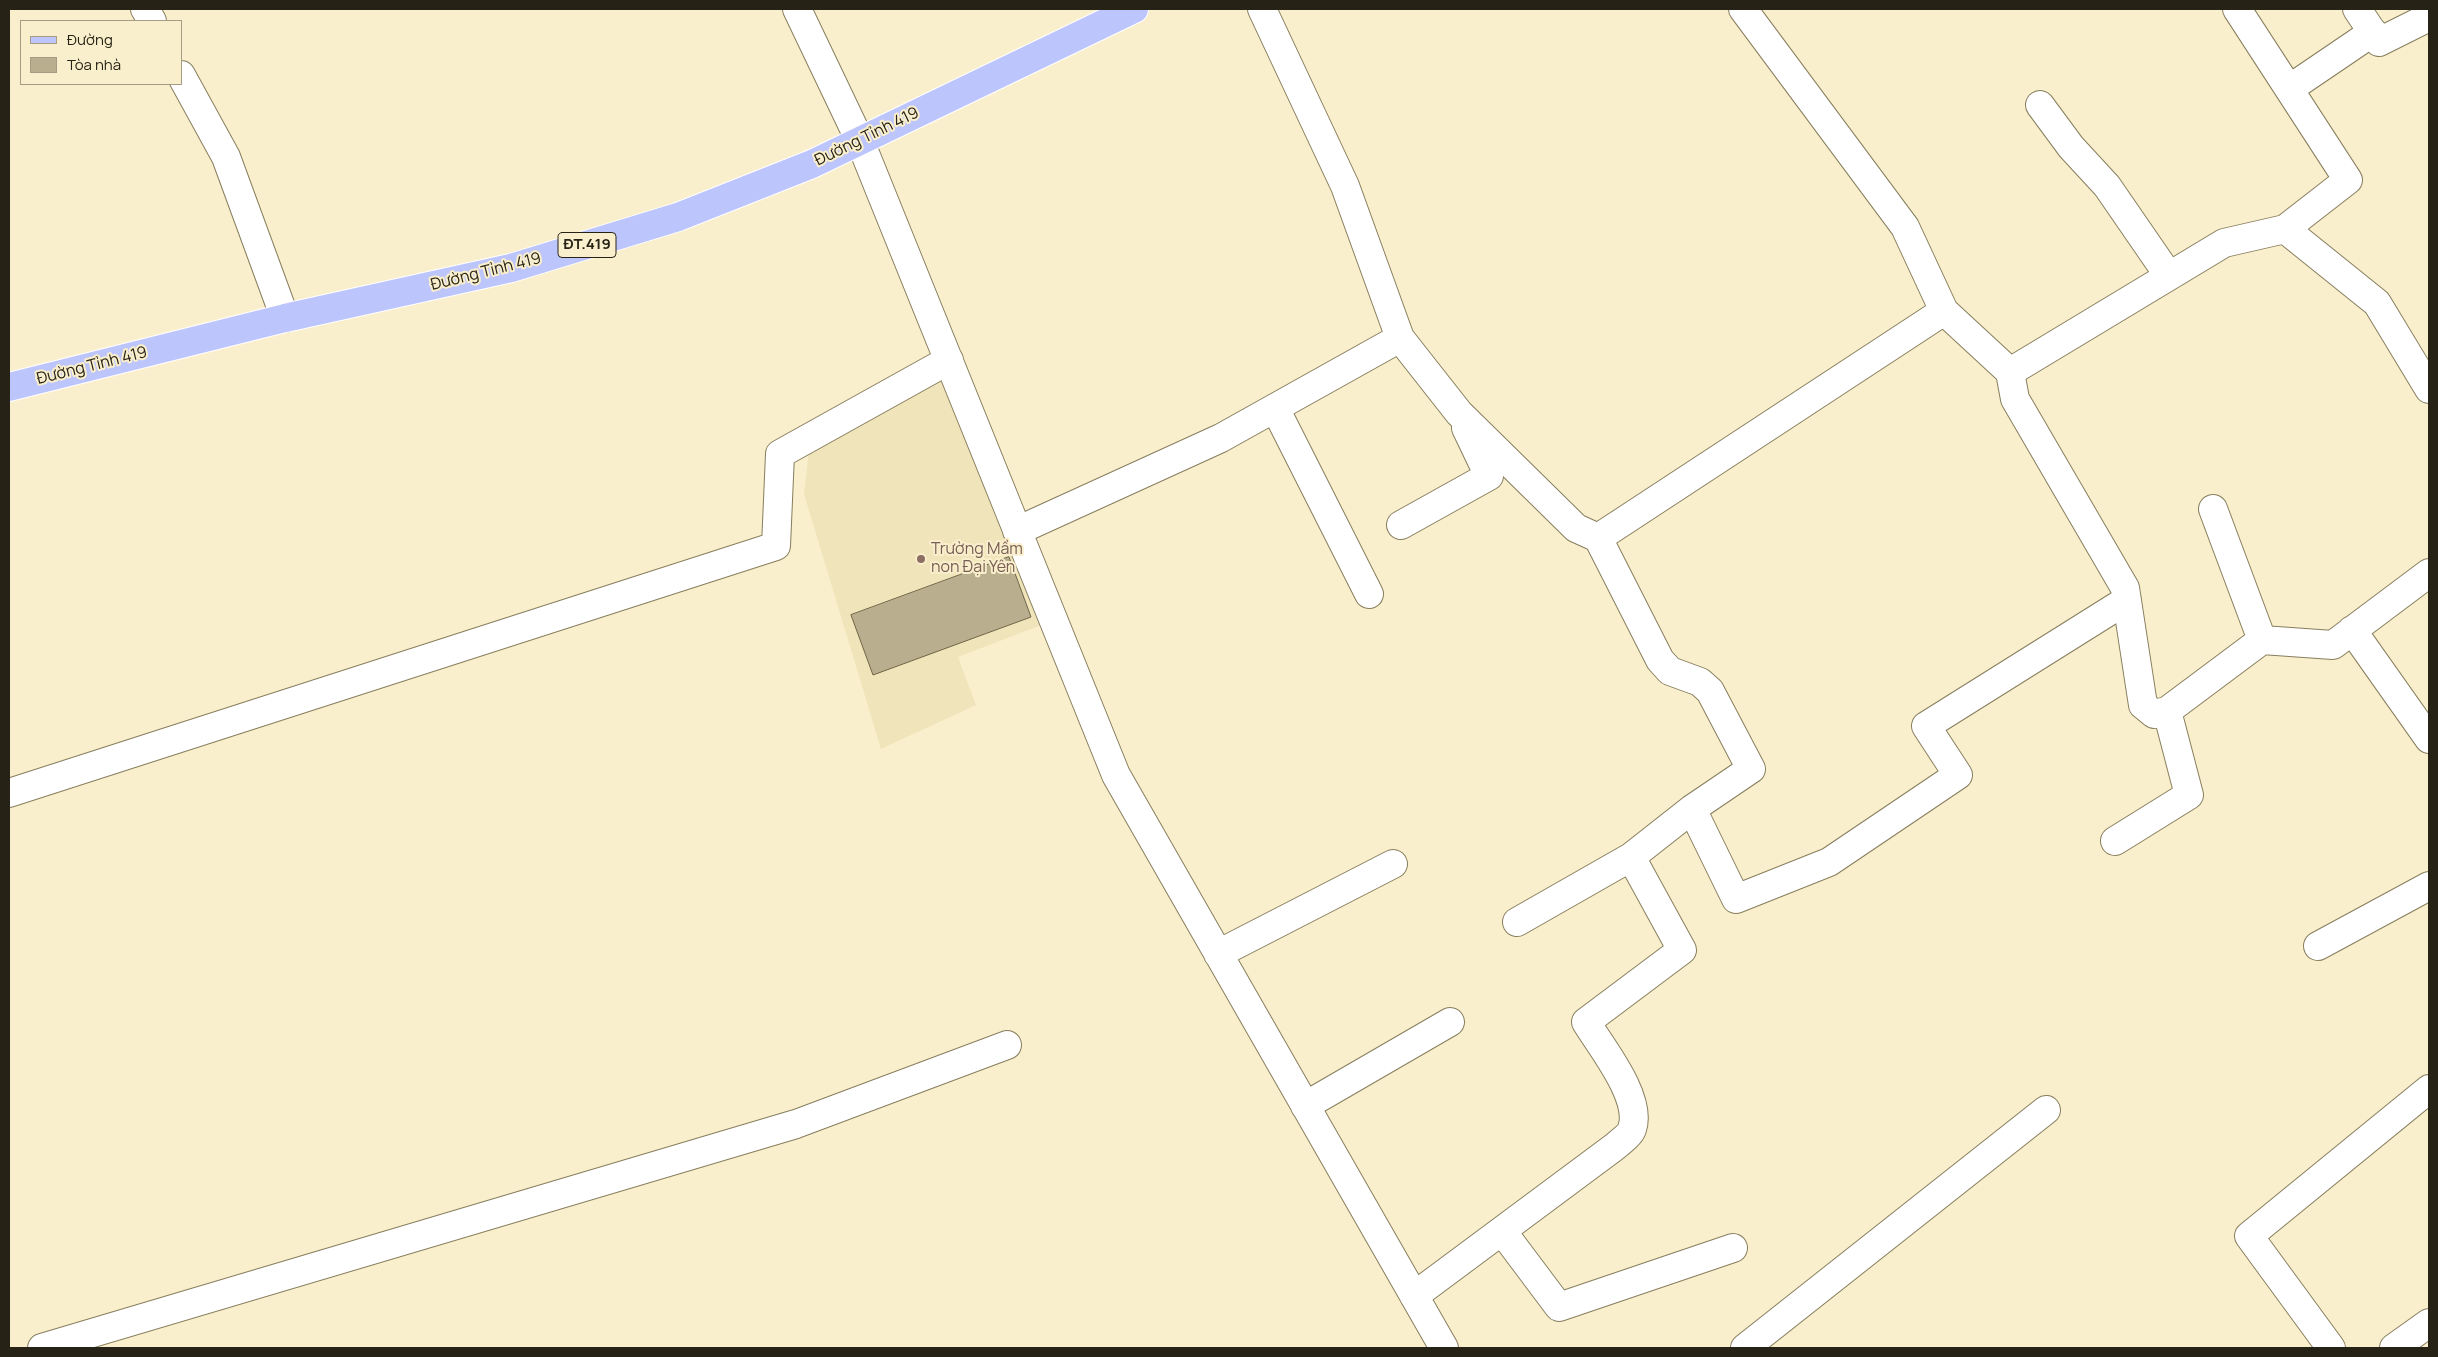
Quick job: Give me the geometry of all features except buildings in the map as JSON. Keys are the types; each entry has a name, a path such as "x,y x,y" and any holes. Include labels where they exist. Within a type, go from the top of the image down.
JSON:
{"main road":[{"name":"Đường Tỉnh 419","path":"9,387 285,318 511,268 668,220 812,164 1134,9"}],"street":[{"path":"145,9 151,20"},
{"path":"797,9 860,141 1116,775 1444,1348"},
{"path":"1262,9 1345,186 1400,338 1460,413 1576,528 1598,538 1660,660 1670,671 1700,682 1710,691 1751,769 1692,809 1631,856 1518,922"},
{"path":"1743,9 1904,227 1944,311 2010,372 2015,398 2125,588 2143,705 2154,714 2168,711 2262,640 2333,645 2429,573"},
{"path":"2010,372 2224,243 2285,229 2348,180 2237,9"},
{"path":"2357,9 2380,42 2429,17"},
{"path":"2289,89 2373,32"},
{"path":"182,77 226,157 285,318"},
{"path":"2040,105 2071,147 2107,186 2169,276"},
{"path":"2285,229 2378,303 2429,389"},
{"path":"1598,538 1944,311"},
{"path":"1018,531 1221,438 1400,338"},
{"path":"9,793 776,546 780,454 949,360"},
{"path":"1275,408 1369,594"},
{"path":"1402,524 1489,476 1460,413"},
{"path":"2214,509 2262,640"},
{"path":"1692,809 1736,899 1829,862 1958,775 1926,726 2127,600"},
{"path":"2352,630 2429,739"},
{"path":"2115,841 2189,796 2168,711"},
{"path":"1414,1296 1613,1148 1632,1130 1634,1110 1626,1086 1586,1022 1682,950 1631,856"},
{"path":"1218,954 1393,864"},
{"path":"2318,946 2429,886"},
{"path":"1305,1106 1450,1022"},
{"path":"42,1348 796,1124 1007,1045"},
{"path":"2331,1348 2249,1236 2429,1089"},
{"path":"1746,1348 2046,1110"},
{"path":"1502,1231 1559,1307 1733,1248"},
{"path":"2394,1348 2429,1323"}],"shaded area":[{"name":"Trường Mầm non Đại Yên","path":"943,378 1044,624 958,657 976,705 881,749 804,494 809,451"}],"place":[{"name":"Trường Mầm non Đại Yên","path":"921,559"}]}
